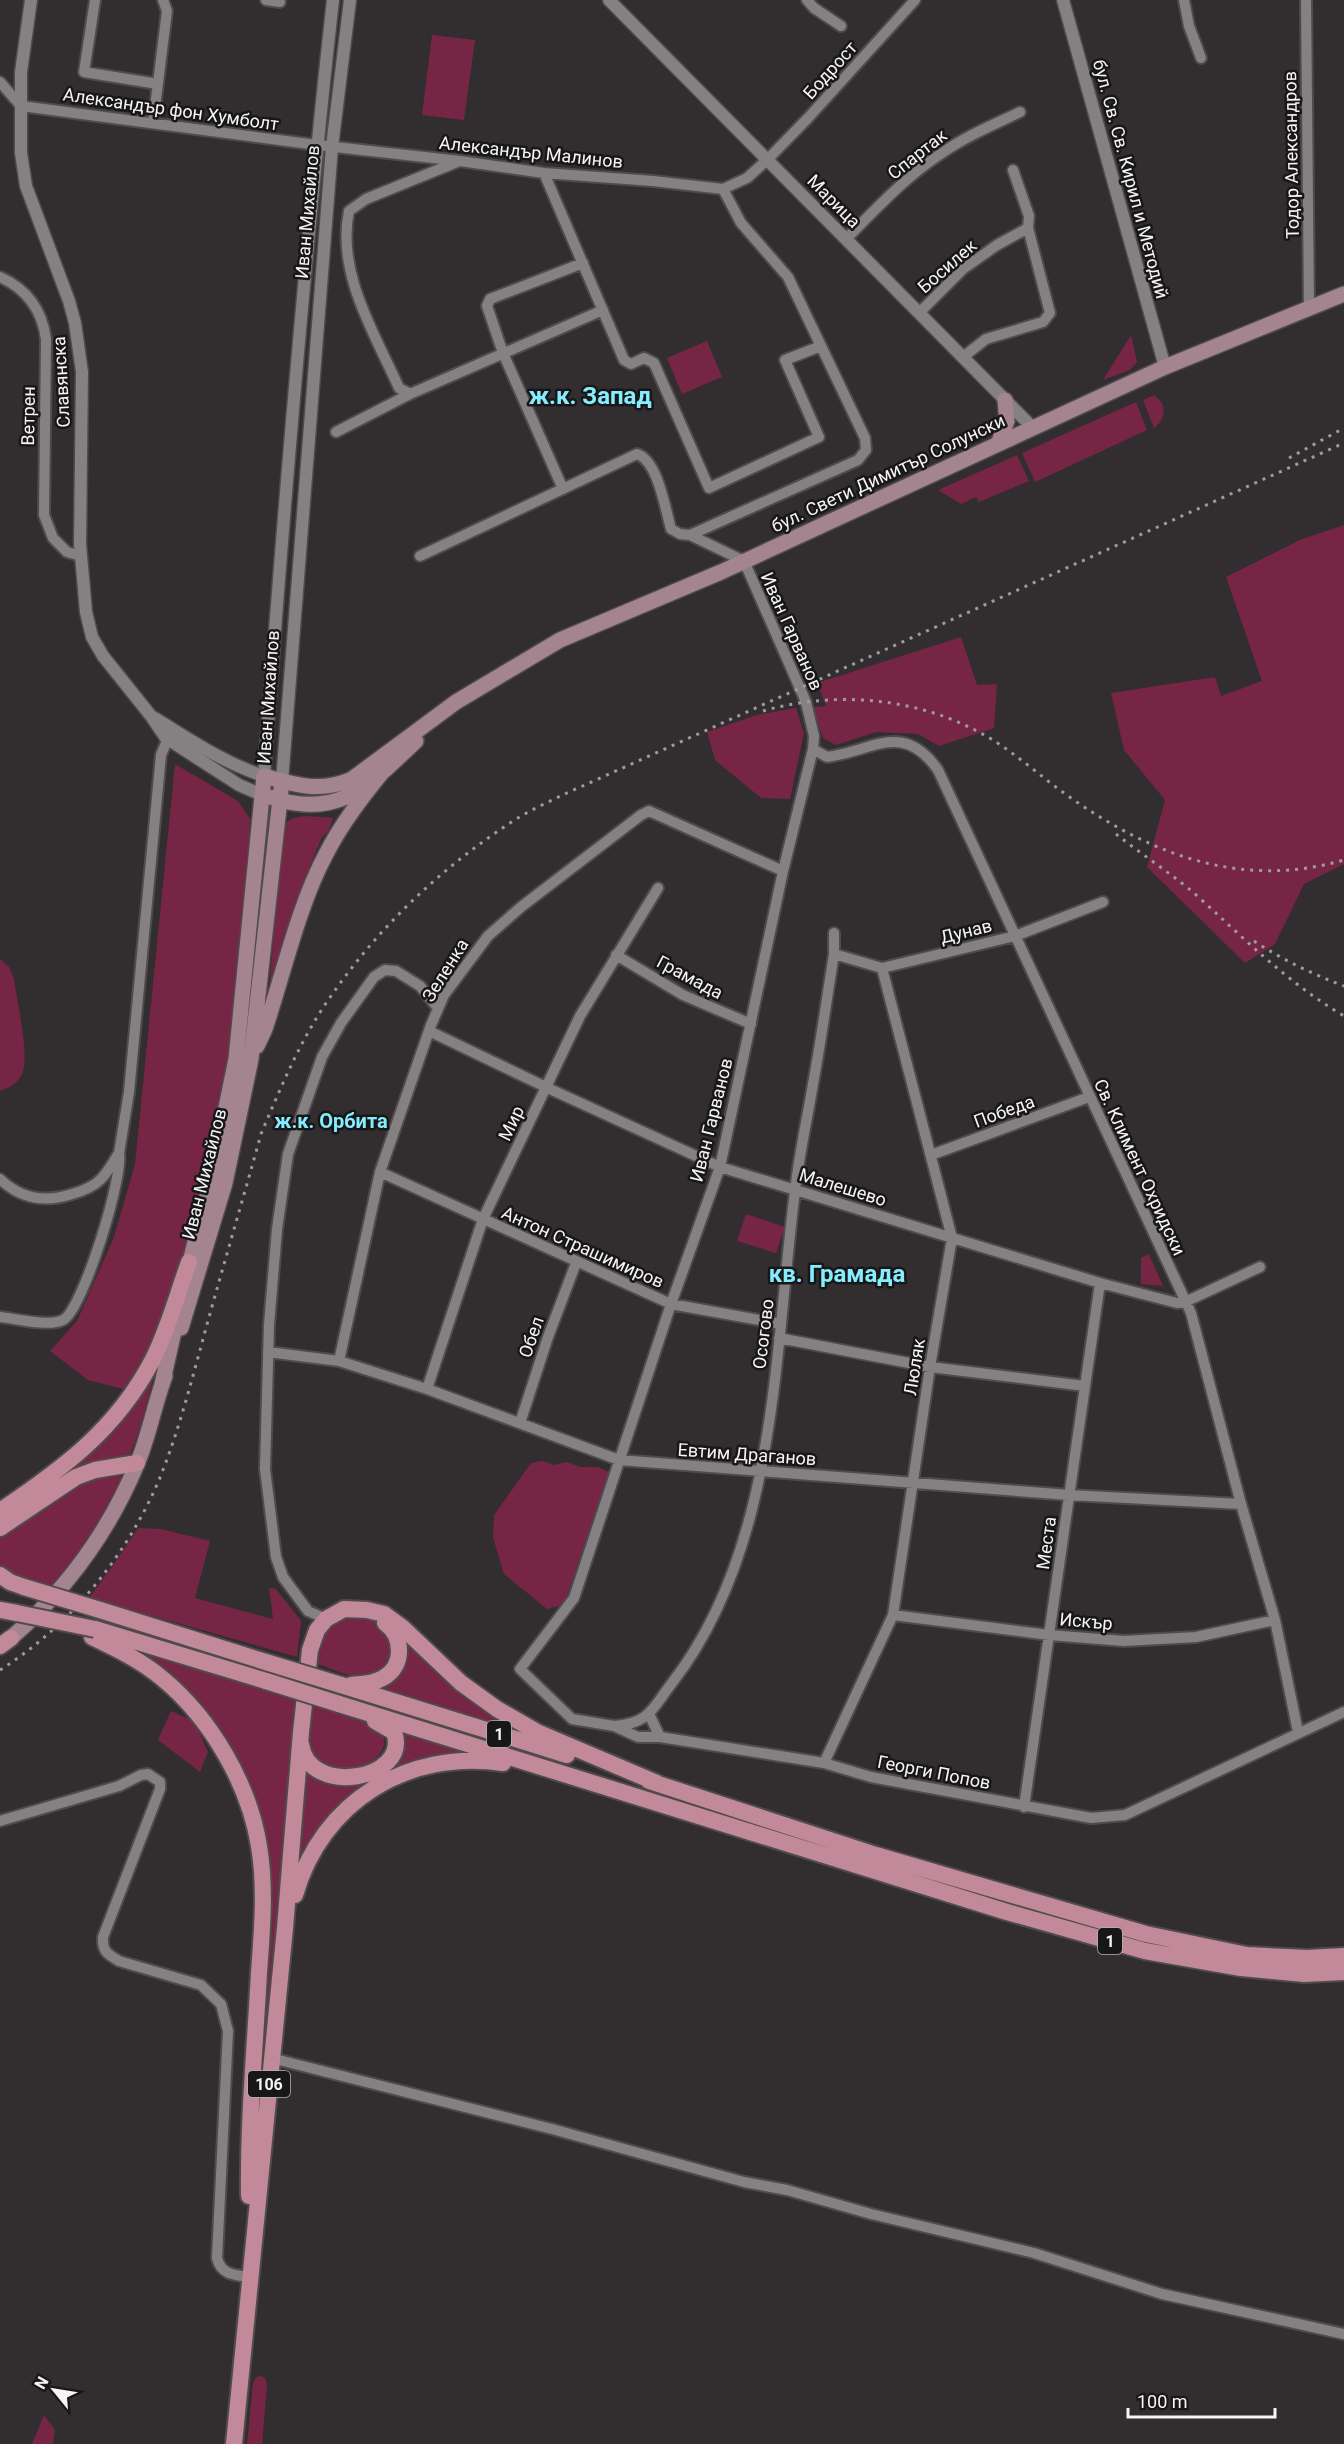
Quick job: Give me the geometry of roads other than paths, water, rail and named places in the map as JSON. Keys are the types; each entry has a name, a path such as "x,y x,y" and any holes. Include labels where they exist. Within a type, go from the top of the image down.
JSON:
{"main road":[{"name":"бул. Свети Димитър Солунски","path":"264,776 321,788 352,779 456,702 560,640 744,561 1165,367 1344,294"},
{"path":"998,444 1007,421 1005,399"},
{"name":"бул. Свети Димитър Солунски","path":"262,795 280,801 328,803 346,799 384,770 456,702"},
{"path":"251,1059 265,1029 303,912 325,856 358,801 384,770"},
{"name":"Иван Михайлов","path":"162,1384 189,1262 211,1180 236,1059 264,776"},
{"name":"Иван Михайлов","path":"4,1643 56,1594 88,1552 116,1509 137,1463 184,1319 225,1183 251,1059 282,781"},
{"path":"0,1511 73,1459 92,1442 126,1403 158,1346 189,1262"},
{"path":"0,1528 76,1477 95,1470 137,1463"},
{"path":"0,1575 23,1590"},
{"name":"1","path":"0,1589 23,1590 100,1610 657,1783 876,1856 1146,1934 1247,1955 1307,1959 1344,1956"},
{"name":"1","path":"0,1610 94,1633 266,1681 995,1908 1145,1951 1241,1968 1304,1974 1344,1972"},
{"path":"326,1619 344,1610 367,1610 384,1614 461,1683 497,1709 537,1732 657,1783"},
{"path":"341,1685 367,1683 385,1678 397,1661 400,1651 396,1634 367,1610"},
{"name":"106","path":"234,2444 310,1650 317,1630 326,1619"},
{"path":"94,1633 163,1679 193,1710 226,1756 243,1792 255,1828 259,1846 263,1904 248,2172 254,2241"},
{"path":"301,1732 305,1758 328,1774 343,1778 359,1777 381,1767 394,1748 396,1742 394,1732 385,1725 339,1704"},
{"path":"285,1928 304,1869 327,1832 345,1810 364,1794 386,1780 409,1770 444,1762 489,1761 652,1800"}],"street":[{"name":"Славянска","path":"32,0 21,72 21,153 26,186 69,301 80,348 82,372 81,556 86,612 92,637 103,656 151,716 169,733 239,785 262,795"},
{"path":"95,0 84,72 158,84"},
{"path":"153,123 167,11 163,0"},
{"path":"266,0 280,2"},
{"name":"Иван Михайлов","path":"264,776 281,547 317,146 333,0"},
{"name":"Иван Михайлов","path":"282,781 332,147 350,0"},
{"name":"Марица","path":"609,0 1033,428"},
{"path":"807,0 814,8 841,26"},
{"name":"Бодрост","path":"767,160 915,0"},
{"name":"бул. Св. Св. Кирил и Методий","path":"1063,0 1165,367"},
{"path":"1184,0 1189,26 1201,58"},
{"name":"Тодор Александров","path":"1306,0 1309,309"},
{"path":"0,82 21,106"},
{"name":"Александър фон Хумболт","path":"21,106 317,146"},
{"name":"Спартак","path":"846,239 909,178 941,153 1020,112"},
{"name":"Александър Малинов","path":"317,146 460,161 544,174 653,181 723,189"},
{"path":"690,535 858,460 866,450 865,438 788,277 741,223 723,189 747,178 767,160"},
{"path":"410,394 399,388 354,288 348,255 349,211 366,199 460,161"},
{"path":"963,357 986,339 1043,322 1049,316 1050,308 1028,228 1029,216 1013,170"},
{"path":"544,174 627,363 631,364 644,358 654,363 709,488 819,437 784,360 821,346"},
{"name":"Босилек","path":"919,313 963,269 997,245 1028,228"},
{"path":"562,489 487,306 490,299 583,263"},
{"name":"Ветрен","path":"0,277 14,284 27,296 41,318 46,339 44,514 53,538 66,552 81,556"},
{"path":"336,432 410,394 603,310"},
{"path":"420,556 637,454 645,456 652,465 671,529 680,534 690,535 744,561"},
{"name":"Иван Гарванов","path":"520,1669 574,1599 671,1304 720,1167 783,871 813,749 814,736 806,702 744,561"},
{"name":"Славянска","path":"169,733 246,770 264,776"},
{"path":"0,1179 22,1195 34,1199 56,1200 94,1185 103,1177 119,1153 129,1092 161,755 169,733"},
{"name":"Св. Климент Охридски","path":"813,749 827,756 894,741 902,742 923,751 938,770 1191,1313 1241,1504 1275,1620 1298,1732"},
{"name":"Зеленка","path":"339,1361 380,1172 429,1031 444,995 488,936 569,868 649,811 783,871"},
{"name":"Мир","path":"427,1389 483,1219 580,1016 658,888"},
{"name":"Дунав","path":"834,954 882,968 1015,936 1103,902"},
{"name":"Осогово","path":"649,1714 684,1668 708,1628 746,1535 760,1472 781,1324 795,1190 834,954 834,933"},
{"name":"Грамада","path":"616,955 683,995 751,1024"},
{"name":"Люляк","path":"824,1763 893,1615 930,1366 952,1238 882,968"},
{"path":"326,1619 308,1611 283,1576 276,1557 265,1469 268,1352 278,1229 288,1154 322,1057 362,992 375,976 385,970 396,970 414,981 432,998 438,1008"},
{"name":"Малешево","path":"429,1031 720,1167 1100,1283 1177,1303 1185,1302"},
{"name":"Победа","path":"931,1155 1089,1097"},
{"path":"0,1317 55,1323 66,1318 86,1285 118,1182 122,1163 119,1153"},
{"name":"Антон Страшимиров","path":"380,1172 576,1263 671,1304 781,1324"},
{"name":"Обел","path":"520,1424 548,1336 576,1263"},
{"path":"1185,1302 1260,1267"},
{"name":"Места","path":"1024,1807 1100,1283"},
{"path":"779,1338 930,1366 1085,1386"},
{"name":"Евтим Драганов","path":"268,1352 339,1361 427,1389 619,1460 1069,1495 1241,1504"},
{"name":"Искър","path":"893,1615 1049,1635 1124,1641 1196,1637 1275,1620"},
{"name":"Георги Попов","path":"520,1669 572,1719 614,1726 638,1737 660,1737 824,1763 871,1777 1091,1818 1125,1815 1344,1712"},
{"path":"614,1726 634,1724 649,1714 660,1737"},
{"path":"0,1821 119,1786 141,1774 148,1774 160,1782 160,1789 103,1937 102,1947 108,1955 118,1961 201,1985 221,2004 228,2031 217,2258 219,2265 226,2272 250,2277"},
{"path":"271,2058 552,2129 744,2182 787,2190 871,2214 1034,2253 1162,2294 1344,2334"}],"railway":[{"path":"1289,458 1344,428"},
{"path":"0,1670 50,1632 94,1587 146,1508 159,1480 179,1424 261,1134 284,1081 310,1029 331,996 369,946 435,880 510,823 553,800 1344,443"},
{"path":"763,711 816,701 844,700 898,704 925,710 988,737 1102,819 1167,851 1201,862 1270,871 1307,868 1344,860"},
{"path":"1116,834 1194,893 1284,974 1344,1016"},
{"path":"1254,941 1298,966 1344,986"}],"district":[{"name":"ж.к. Запад","path":"590,396"},
{"name":"ж.к. Орбита","path":"331,1121"},
{"name":"кв. Грамада","path":"837,1274"}]}
